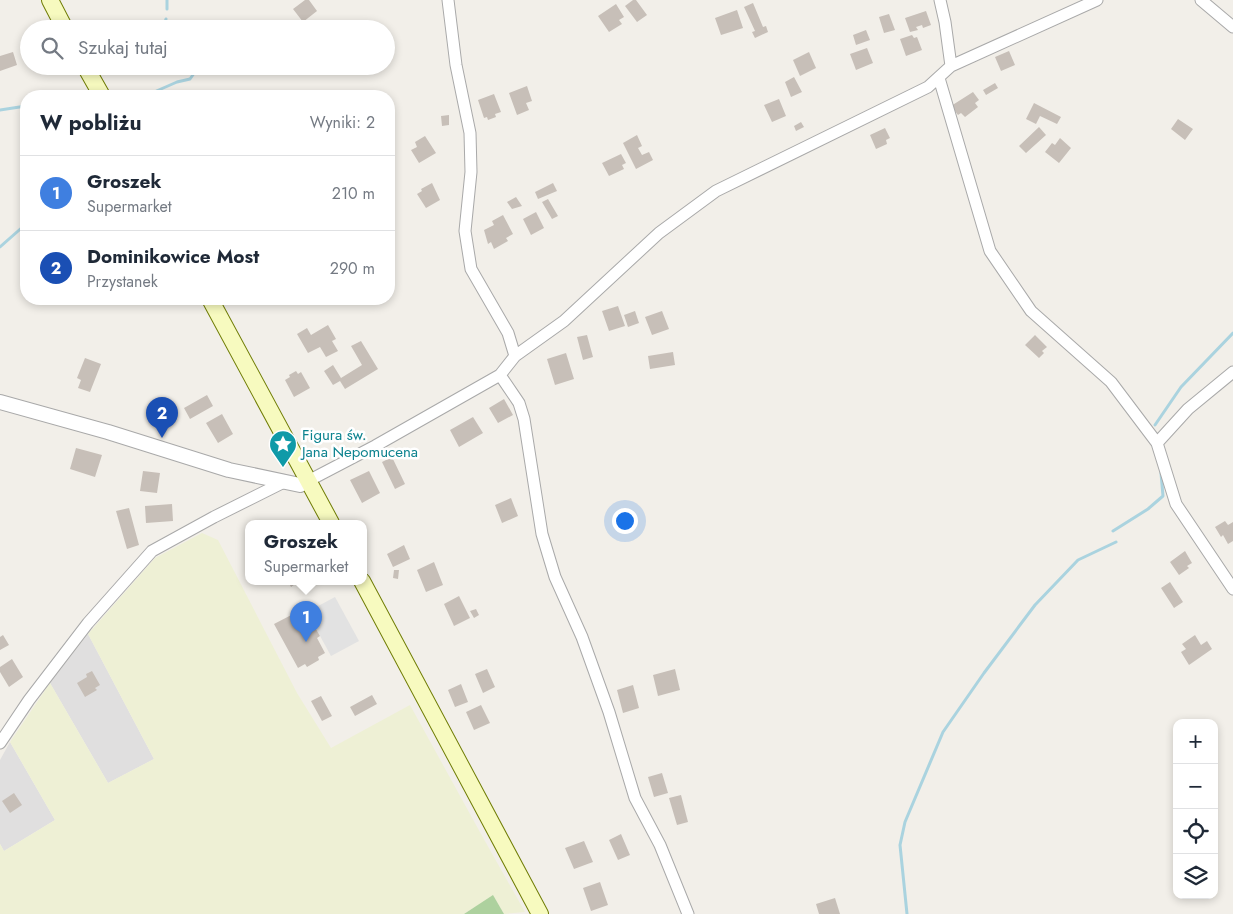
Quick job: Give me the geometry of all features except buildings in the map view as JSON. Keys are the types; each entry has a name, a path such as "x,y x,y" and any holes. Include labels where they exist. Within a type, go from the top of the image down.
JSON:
{"main road":[{"path":"50,0 60,20"},
{"path":"90,75 99,90"},
{"path":"213,305 329,520"},
{"path":"364,585 540,914"}],"street":[{"path":"448,0 456,65 470,133 472,172 465,231 471,269 508,333 515,356"},
{"path":"940,0 951,66"},
{"path":"0,402 108,432 229,470 300,486 368,450 500,375 515,356 564,321 659,233 716,191 928,87 951,66 1097,0"},
{"path":"1201,0 1233,27"},
{"path":"939,78 990,251 1031,311 1111,382 1158,443 1176,504 1233,589"},
{"path":"1158,443 1188,409 1233,372"},
{"path":"500,375 519,403 524,419 542,534 555,577 582,637 635,798 660,845 688,914"},
{"path":"0,743 29,700 88,623 152,551 282,482"}],"shaded area":[{"path":"335,597 359,641 331,656 307,612"},
{"path":"88,634 154,759 108,783 50,683"},
{"path":"10,742 55,820 4,851 0,844 0,760"}],"green space":[{"path":"202,533 218,540 297,693 331,748 410,705 525,912 504,914 493,896 464,914 0,914 0,844 4,851 55,820 10,742 50,683 108,783 154,759 88,634 155,558"},
{"path":"493,895 504,914 464,914"}],"waterway":[{"path":"167,0 167,9"},
{"path":"159,90 190,79 193,75"},
{"path":"0,110 20,107"},
{"path":"0,247 20,229"},
{"path":"1155,425 1181,387 1233,333"},
{"path":"1113,531 1148,509 1163,496 1161,473"},
{"path":"907,914 900,845 905,822 943,732 1035,605 1078,560 1116,542"}],"place":[{"name":"Dominikowice Most","path":"162,438"},
{"name":"Figura św. Jana Nepomucena","path":"283,468"},
{"name":"Groszek","path":"306,642"}]}
